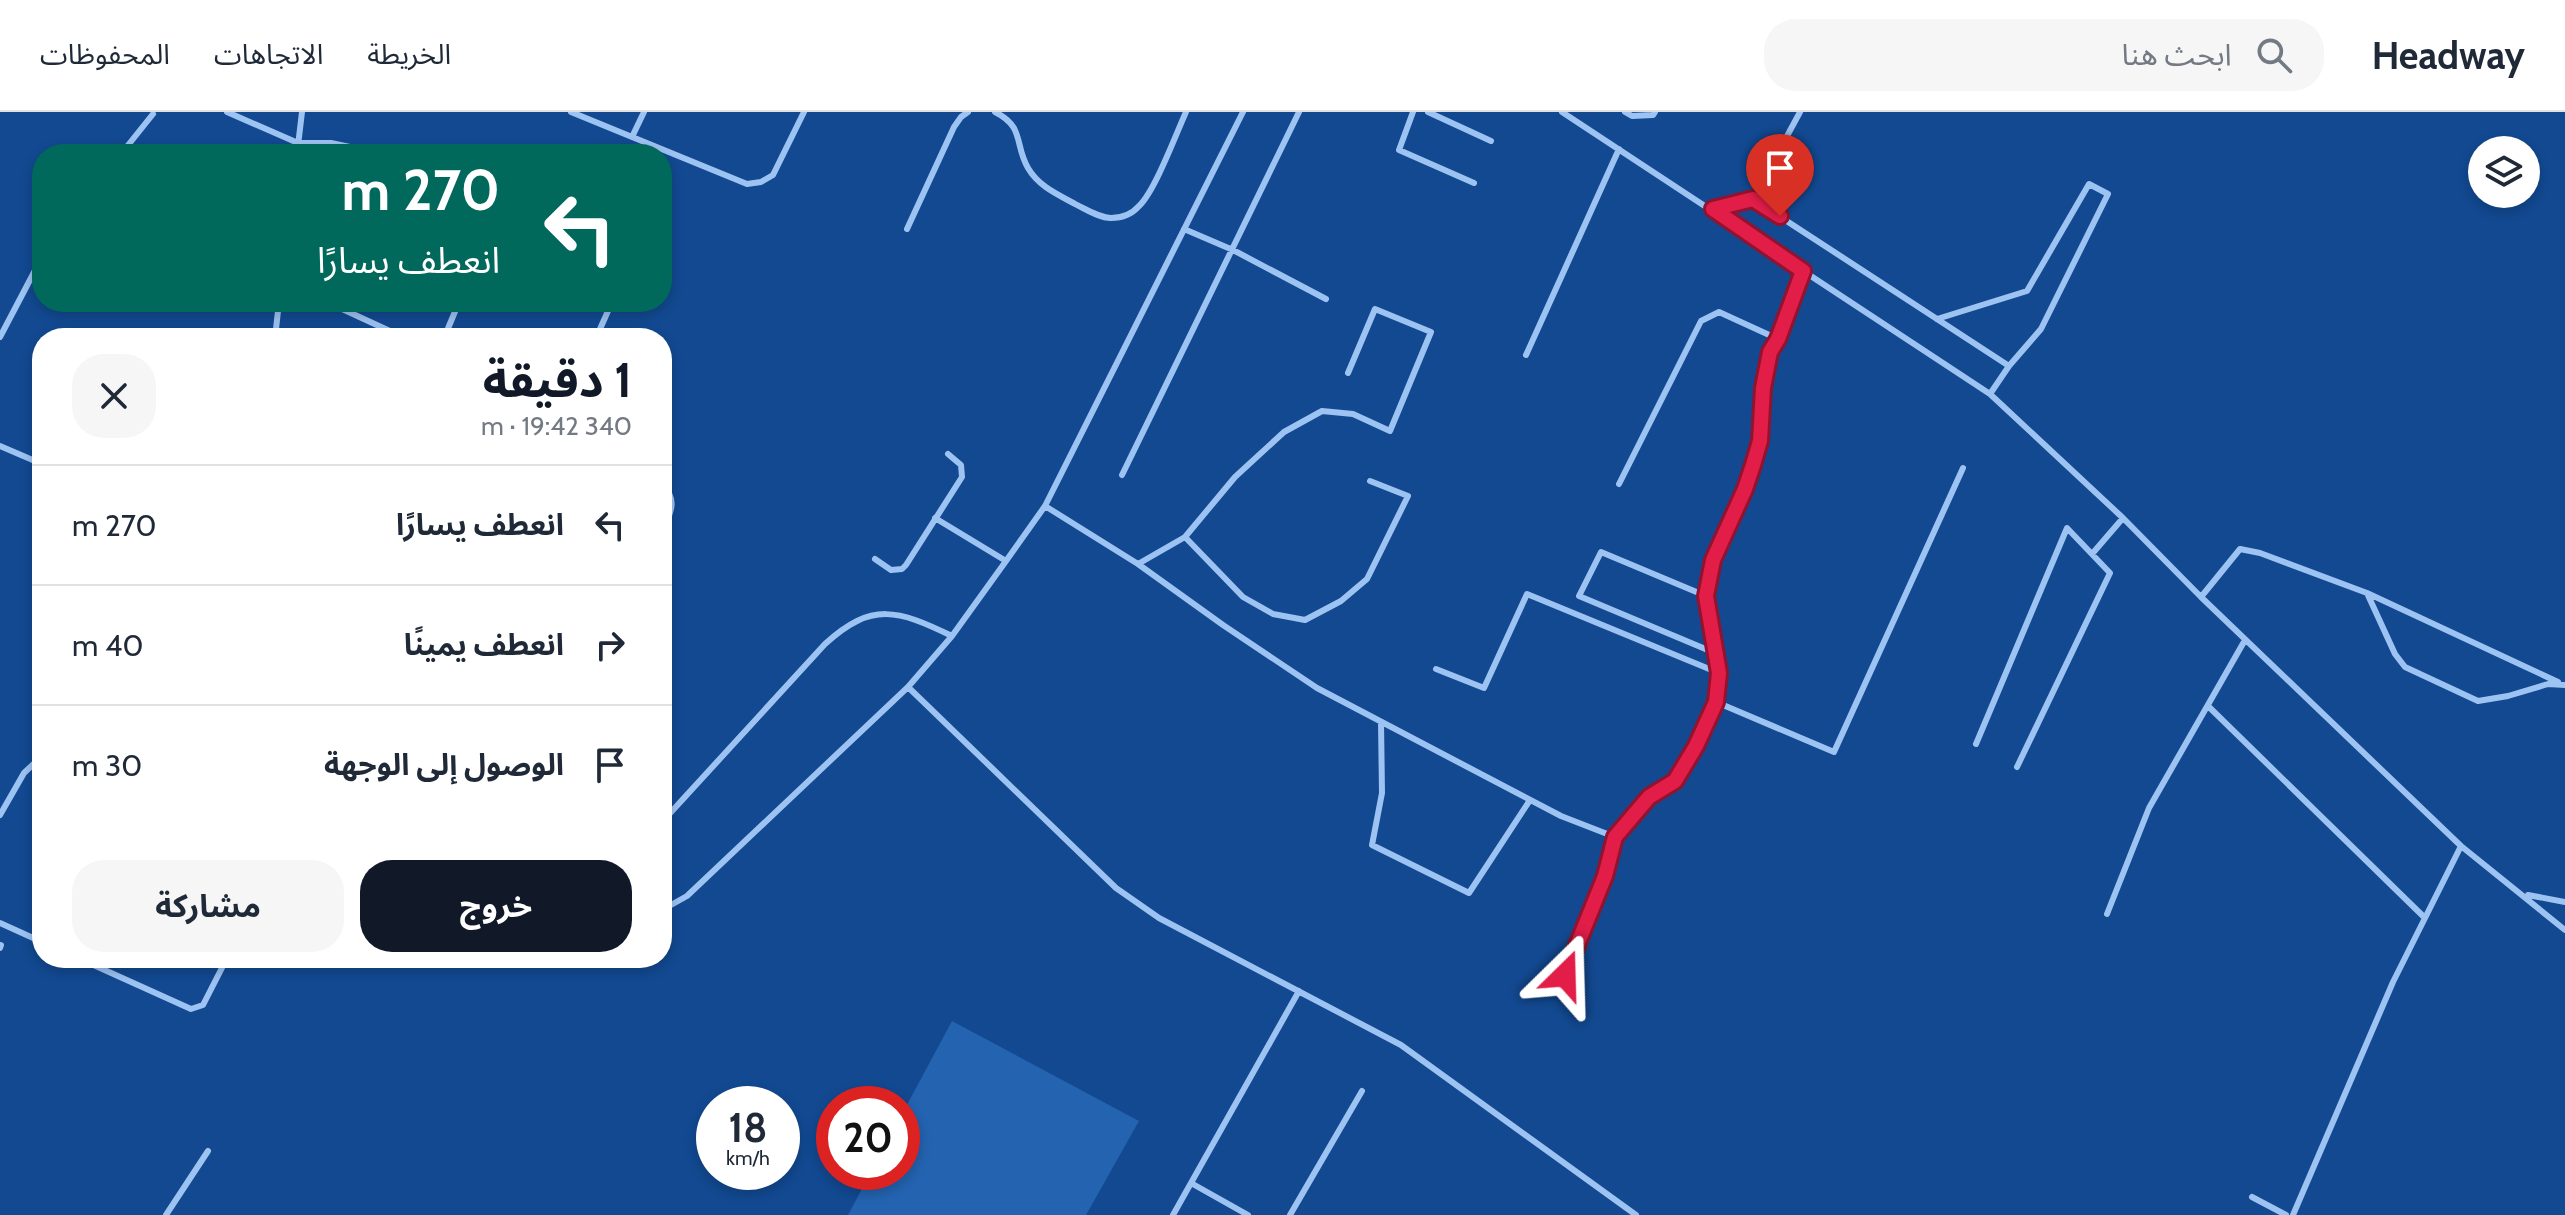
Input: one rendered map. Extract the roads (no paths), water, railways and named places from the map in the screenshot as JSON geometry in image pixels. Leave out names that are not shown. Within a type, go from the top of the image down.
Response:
[{"type":"lane","points":[[227,112],[298,143],[337,144]]},
{"type":"lane","points":[[298,143],[302,112]]},
{"type":"lane","points":[[571,112],[649,144]]},
{"type":"lane","points":[[632,137],[644,112]]},
{"type":"lane","points":[[672,153],[747,184],[761,182],[773,175],[804,112]]},
{"type":"lane","points":[[907,229],[954,127],[968,112]]},
{"type":"lane","points":[[995,112],[1009,119],[1016,128],[1022,155],[1038,181],[1051,191],[1108,219],[1126,216],[1140,206],[1186,112]]},
{"type":"lane","points":[[672,904],[687,896],[908,687],[952,636],[1045,506],[1243,112]]},
{"type":"lane","points":[[1122,475],[1299,112]]},
{"type":"lane","points":[[1413,112],[1399,150],[1474,183]]},
{"type":"lane","points":[[1428,112],[1491,141]]},
{"type":"lane","points":[[1562,112],[1990,394],[2123,518],[2245,640],[2461,846],[2565,930]]},
{"type":"lane","points":[[1625,112],[1632,116],[1653,115],[1655,112]]},
{"type":"lane","points":[[1753,199],[1800,112]]},
{"type":"lane","points":[[129,144],[153,114]]},
{"type":"lane","points":[[1526,355],[1619,149]]},
{"type":"lane","points":[[1937,319],[2027,291],[2089,184],[2108,194],[2041,329],[1990,394]]},
{"type":"lane","points":[[1713,209],[1753,199],[2009,366]]},
{"type":"lane","points":[[1184,229],[1233,250],[1326,299]]},
{"type":"lane","points":[[1565,975],[1605,876],[1615,837],[1649,797],[1675,781],[1696,746],[1716,702],[1719,673],[1706,596],[1713,560],[1745,489],[1760,441],[1763,388],[1770,352],[1778,339],[1803,271]]},
{"type":"lane","points":[[0,337],[32,276]]},
{"type":"lane","points":[[1138,564],[1185,537],[1235,477],[1284,432],[1322,411],[1353,414],[1390,431],[1431,332],[1375,309],[1348,373]]},
{"type":"lane","points":[[349,312],[383,328]]},
{"type":"lane","points":[[1619,484],[1701,321],[1719,312],[1778,339]]},
{"type":"lane","points":[[0,446],[32,460]]},
{"type":"lane","points":[[875,559],[891,570],[902,569],[962,477],[961,465],[948,454]]},
{"type":"lane","points":[[1716,702],[1834,752],[1963,468]]},
{"type":"lane","points":[[1185,537],[1243,597],[1273,614],[1305,620],[1341,601],[1367,579],[1408,496],[1370,481]]},
{"type":"lane","points":[[1045,506],[1138,564],[1317,688],[1561,816],[1615,837]]},
{"type":"lane","points":[[935,518],[1006,561]]},
{"type":"lane","points":[[2092,554],[2123,518]]},
{"type":"lane","points":[[1976,744],[2067,528],[2110,573],[2017,767]]},
{"type":"lane","points":[[2201,597],[2240,549],[2260,553],[2367,593],[2563,684]]},
{"type":"lane","points":[[1706,596],[1601,552],[1579,596],[1715,653]]},
{"type":"lane","points":[[2367,593],[2395,654],[2405,667],[2478,701],[2563,684]]},
{"type":"lane","points":[[1436,669],[1484,688],[1527,594],[1719,673]]},
{"type":"lane","points":[[672,811],[846,624],[872,614],[901,614],[952,636]]},
{"type":"lane","points":[[2107,914],[2149,808],[2245,640]]},
{"type":"lane","points":[[908,687],[1116,888],[1159,918],[1401,1045],[1636,1215]]},
{"type":"lane","points":[[2208,706],[2425,918]]},
{"type":"lane","points":[[1381,722],[1382,793],[1372,845],[1469,893],[1530,800]]},
{"type":"lane","points":[[0,815],[24,773],[32,765]]},
{"type":"lane","points":[[2293,1215],[2393,982],[2461,846]]},
{"type":"lane","points":[[2524,895],[2565,902]]},
{"type":"lane","points":[[0,923],[32,937]]},
{"type":"lane","points":[[100,968],[191,1009],[203,1005],[222,968]]},
{"type":"lane","points":[[1173,1215],[1299,991]]},
{"type":"lane","points":[[1290,1215],[1362,1091]]},
{"type":"lane","points":[[166,1215],[208,1151]]},
{"type":"lane","points":[[1191,1183],[1248,1215]]},
{"type":"lane","points":[[2252,1197],[2286,1215]]}]
